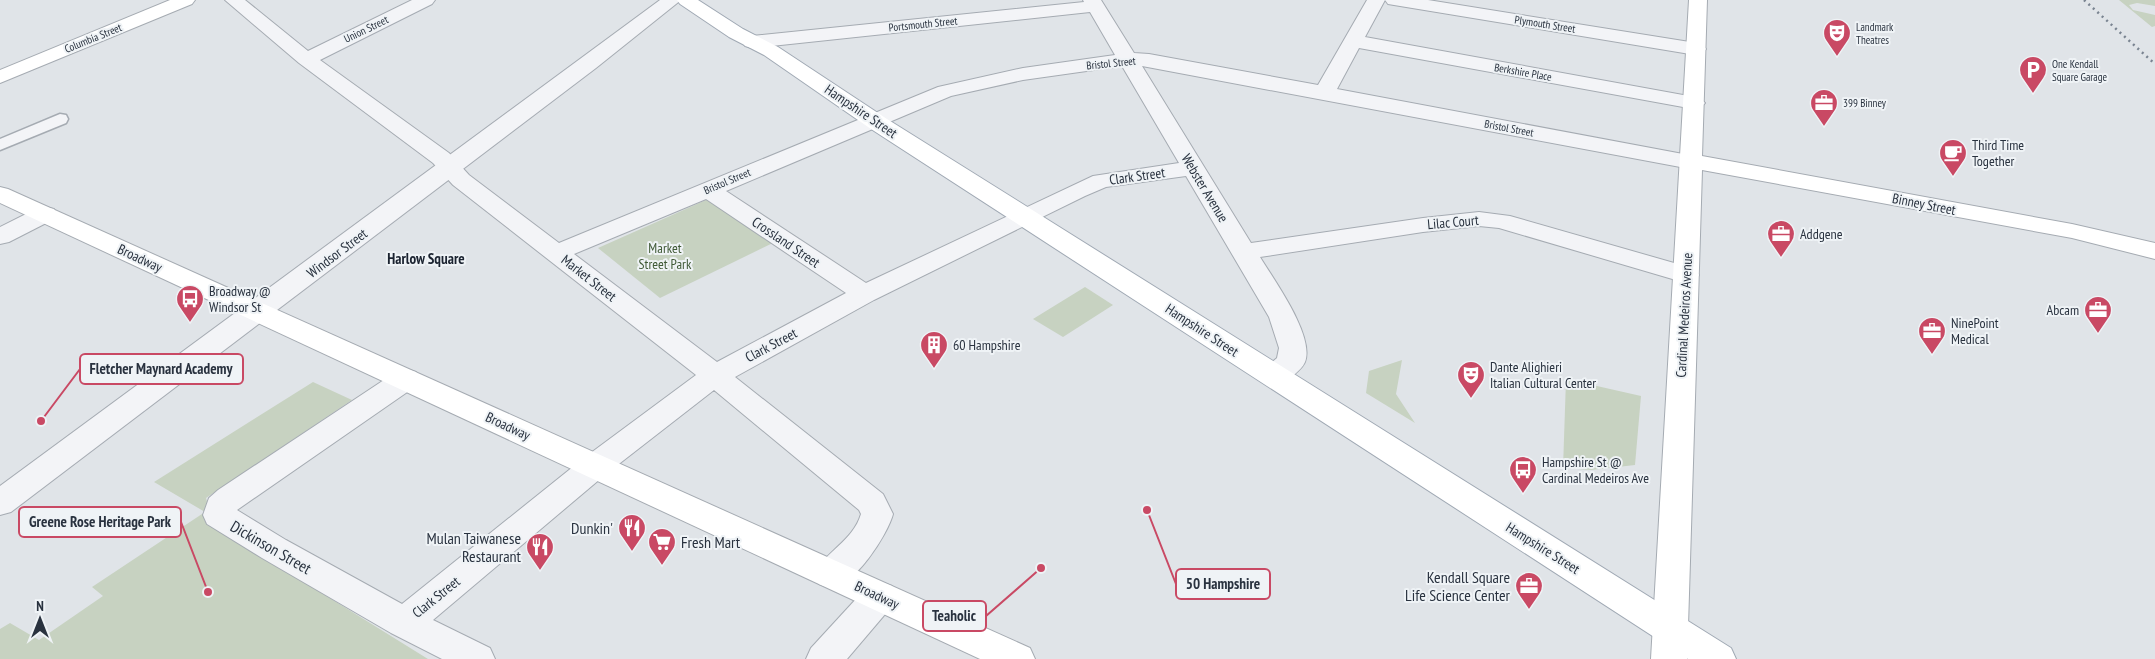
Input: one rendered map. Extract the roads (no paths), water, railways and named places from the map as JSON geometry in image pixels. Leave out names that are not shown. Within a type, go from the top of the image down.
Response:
[{"type":"main road","name":"Columbia Street","points":[[0,77],[186,0]]},
{"type":"main road","name":"Hampshire Street","points":[[686,0],[752,42],[771,51],[874,120],[1274,376],[1670,645],[1718,659]]},
{"type":"main road","name":"Cardinal Medeiros Avenue","points":[[1670,645],[1698,0]]},
{"type":"main road","name":"Binney Street","points":[[1691,161],[2072,231],[2155,251]]},
{"type":"main road","name":"Broadway","points":[[0,194],[1017,659]]},
{"type":"street","name":"Market Street","points":[[234,0],[306,59],[435,153],[461,180],[714,376],[875,506],[877,510],[876,520],[862,545],[831,574]]},
{"type":"street","name":"Union Street","points":[[306,59],[426,0]]},
{"type":"street","name":"Windsor Street","points":[[0,503],[672,0]]},
{"type":"street","points":[[1324,91],[1376,0]]},
{"type":"street","name":"Plymouth Street","points":[[1394,0],[1696,49]]},
{"type":"street","name":"Portsmouth Street","points":[[752,42],[1094,3]]},
{"type":"street","name":"Webster Avenue","points":[[1094,3],[1283,318],[1293,348],[1291,362],[1274,376]]},
{"type":"street","name":"Berkshire Place","points":[[1352,41],[1694,103]]},
{"type":"street","name":"Bristol Street","points":[[556,253],[944,91],[1023,74],[1127,59],[1149,60],[1324,91],[1544,135],[1691,161]]},
{"type":"street","points":[[0,144],[60,119]]},
{"type":"street","name":"Clark Street","points":[[404,623],[595,466],[714,376],[865,294],[1024,216],[1101,181],[1192,168]]},
{"type":"street","name":"Crossland Street","points":[[707,189],[865,294]]},
{"type":"street","points":[[0,237],[45,214]]},
{"type":"street","name":"Lilac Court","points":[[1243,252],[1422,224],[1479,219],[1501,221],[1686,275]]},
{"type":"street","name":"Dickinson Street","points":[[406,379],[229,498],[222,505],[219,512],[220,517],[404,623],[477,659]]},
{"type":"street","points":[[824,659],[880,596]]},
{"type":"railway","points":[[2084,0],[2155,64]]},
{"type":"place","name":"Landmark Theatres","points":[[1837,57]]},
{"type":"place","name":"One Kendall Square Garage","points":[[2033,94]]},
{"type":"place","name":"399 Binney","points":[[1824,127]]},
{"type":"place","name":"Third Time Together","points":[[1953,177]]},
{"type":"place","name":"Addgene","points":[[1781,258]]},
{"type":"place","name":"Broadway @ Windsor St","points":[[190,323]]},
{"type":"place","name":"Abcam","points":[[2098,334]]},
{"type":"place","name":"NinePoint Medical","points":[[1932,355]]},
{"type":"place","name":"60 Hampshire","points":[[934,369]]},
{"type":"place","name":"Dante Alighieri Italian Cultural Center","points":[[1471,399]]},
{"type":"place","name":"Fletcher Maynard Academy","points":[[41,421]]},
{"type":"place","name":"Hampshire St @ Cardinal Medeiros Ave","points":[[1523,494]]},
{"type":"place","name":"50 Hampshire","points":[[1147,510]]},
{"type":"place","name":"Dunkin'","points":[[632,552]]},
{"type":"place","name":"Fresh Mart","points":[[662,566]]},
{"type":"place","name":"Teaholic","points":[[1041,568]]},
{"type":"place","name":"Mulan Taiwanese Restaurant","points":[[540,571]]},
{"type":"place","name":"Greene Rose Heritage Park","points":[[208,592]]},
{"type":"place","name":"Kendall Square Life Science Center","points":[[1529,610]]},
{"type":"district","name":"Harlow Square","points":[[426,258]]},
{"type":"park label","name":"Market Street Park","points":[[665,256]]}]
